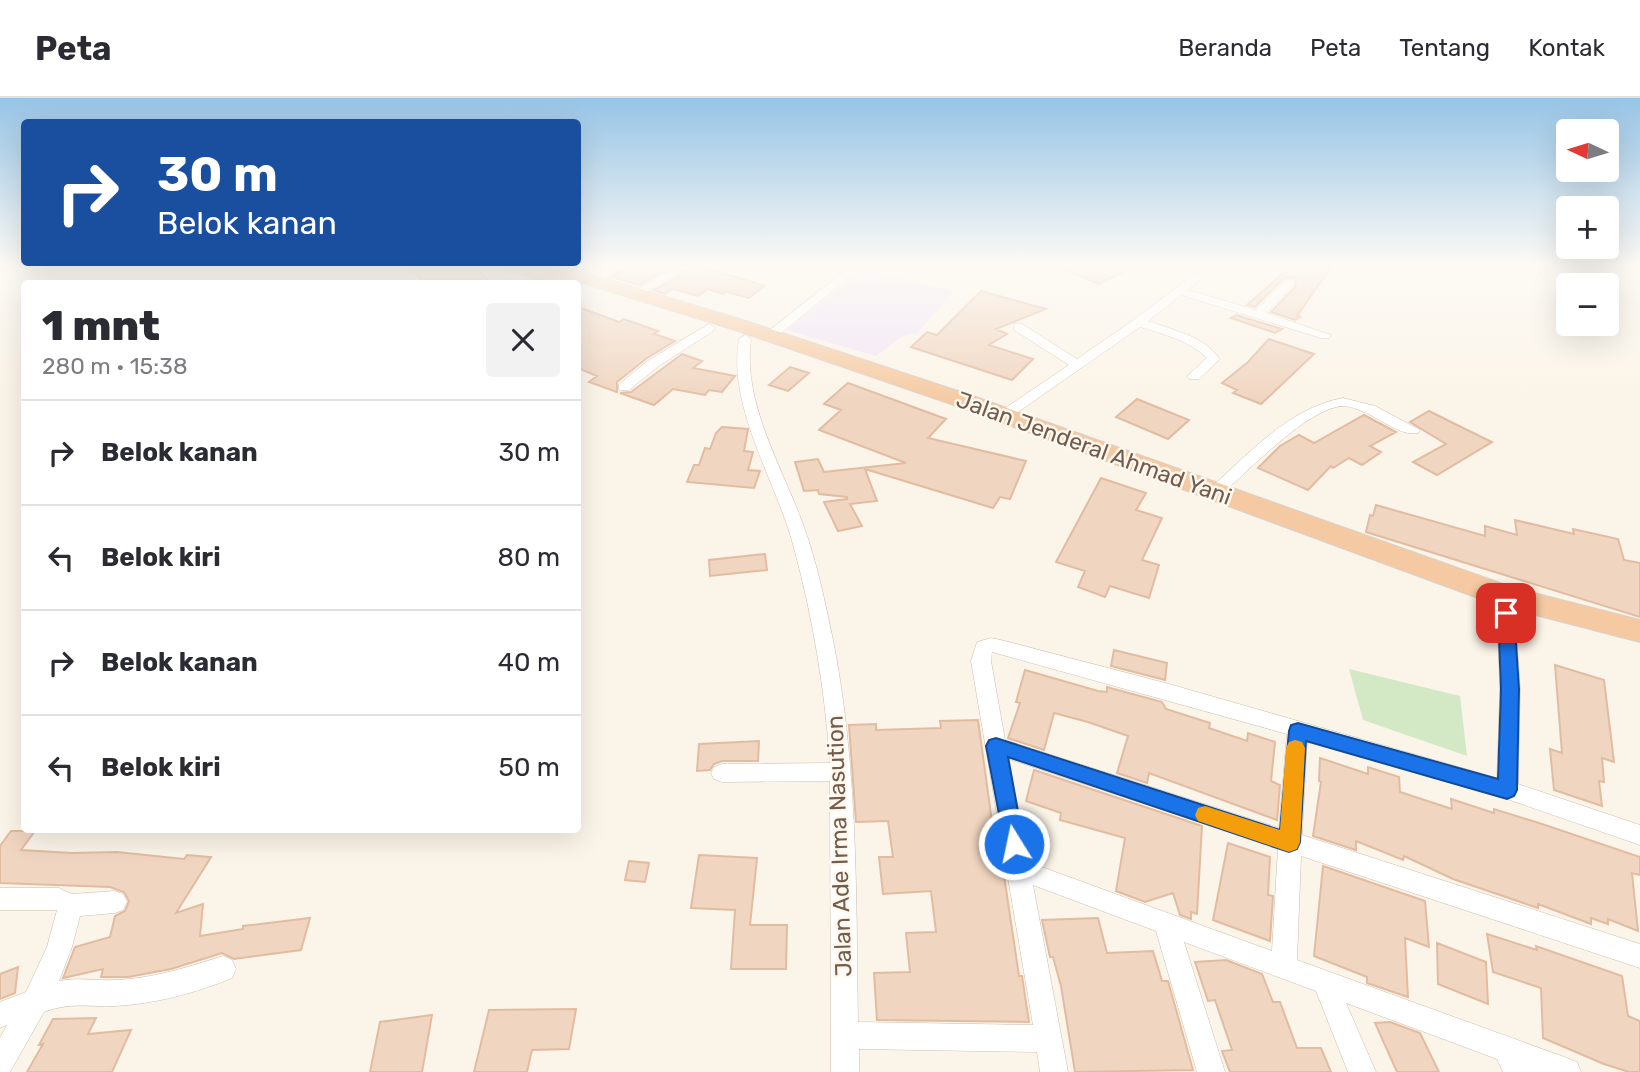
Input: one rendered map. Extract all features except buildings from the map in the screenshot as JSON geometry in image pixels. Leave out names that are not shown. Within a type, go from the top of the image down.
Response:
[{"type":"highway","name":"Jalan Jenderal Ahmad Yani","points":[[662,311],[1153,475]]},
{"type":"highway","name":"Jalan Jenderal Ahmad Yani","points":[[692,311],[1003,416],[1506,613],[1640,651]]},
{"type":"highway","name":"Jalan Jenderal Ahmad Yani","points":[[1309,534],[1508,597],[1640,631]]},
{"type":"street","points":[[770,336],[800,311]]},
{"type":"street","points":[[1003,416],[1152,311]]},
{"type":"street","points":[[1247,311],[1325,335]]},
{"type":"street","points":[[1258,315],[1261,311]]},
{"type":"street","points":[[1139,322],[1194,343],[1212,354],[1214,359],[1194,376]]},
{"type":"street","points":[[1017,327],[1077,364]]},
{"type":"street","points":[[624,387],[662,358],[709,328]]},
{"type":"street","name":"Jalan Ade Irma Nasution","points":[[745,340],[741,349],[744,382],[755,420],[797,528],[811,581],[831,687],[841,772],[845,1072]]},
{"type":"street","points":[[1211,496],[1274,440],[1331,403],[1351,403],[1413,430]]},
{"type":"street","points":[[1506,613],[1510,689],[1507,790]]},
{"type":"street","points":[[1054,1072],[981,661],[984,647],[991,645],[1145,685],[1507,790],[1640,835]]},
{"type":"street","points":[[1284,968],[1289,842],[1298,731]]},
{"type":"street","points":[[996,746],[1640,956]]},
{"type":"street","points":[[722,774],[841,772]]},
{"type":"street","points":[[1018,869],[1325,983],[1512,1061],[1567,1072]]},
{"type":"street","points":[[0,899],[59,899],[70,905],[115,902]]},
{"type":"street","points":[[0,1063],[36,1001],[63,937],[70,905]]},
{"type":"street","points":[[1166,924],[1211,1072]]},
{"type":"street","points":[[0,1016],[36,1001],[71,991],[115,993],[166,986],[223,969]]},
{"type":"street","points":[[1325,983],[1362,1072]]},
{"type":"street","points":[[845,1035],[1048,1039]]},
{"type":"shaded area","points":[[810,311],[936,311],[917,333],[903,336],[876,356],[787,330]]},
{"type":"green space","points":[[1349,669],[1460,696],[1467,756],[1363,720]]},
{"type":"slow traffic","points":[[1205,815],[1289,842],[1295,748]]},
{"type":"route","points":[[1014,844],[996,746],[1289,842],[1298,731],[1507,790],[1510,689],[1506,613]]}]
